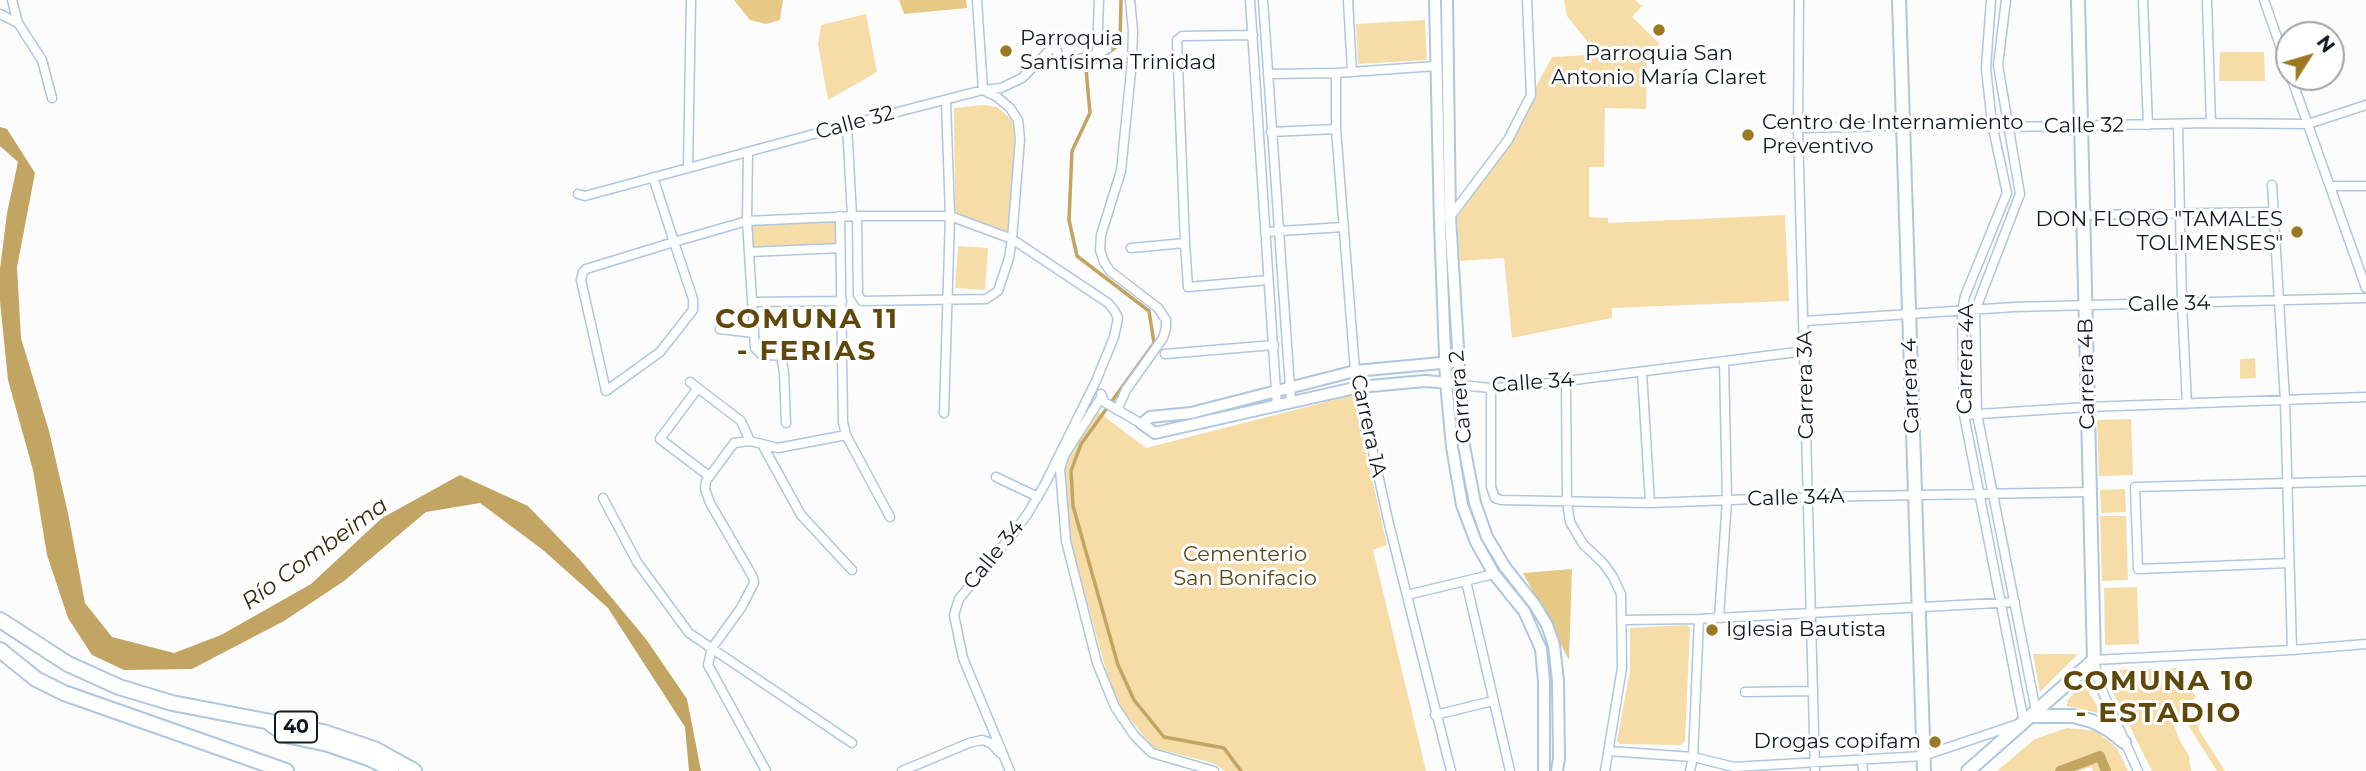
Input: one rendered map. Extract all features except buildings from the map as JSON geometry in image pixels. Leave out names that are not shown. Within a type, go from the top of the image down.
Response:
[{"type":"highway","name":"40","points":[[0,621],[68,664],[119,687],[172,703],[323,732],[373,749],[414,771]]},
{"type":"highway","name":"40","points":[[0,650],[29,674],[64,693],[286,771]]},
{"type":"highway","points":[[269,722],[285,735],[328,744],[371,759],[395,771]]},
{"type":"main road","name":"Carrera 4","points":[[1899,0],[1924,771]]},
{"type":"main road","name":"Carrera 4B","points":[[2078,0],[2094,660]]},
{"type":"main road","points":[[1968,771],[2094,660]]},
{"type":"main road","points":[[2030,716],[2073,716],[2092,721],[2124,742]]},
{"type":"street","points":[[12,0],[18,23],[43,60],[52,98]]},
{"type":"street","points":[[688,168],[691,0]]},
{"type":"street","points":[[847,125],[858,295],[862,301],[986,299],[998,291],[1012,239],[1020,139],[1018,123],[1010,108],[983,90],[977,0]]},
{"type":"street","points":[[1097,54],[1099,0]]},
{"type":"street","points":[[1115,409],[1163,338],[1166,328],[1166,320],[1158,308],[1110,271],[1100,250],[1101,234],[1121,171],[1132,61],[1130,0]]},
{"type":"street","points":[[1250,0],[1277,405]]},
{"type":"street","points":[[1263,0],[1291,402]]},
{"type":"street","points":[[1348,0],[1352,72]]},
{"type":"street","name":"Carrera 2","points":[[1435,0],[1445,362],[1452,447],[1462,505],[1476,542],[1494,574],[1524,611],[1541,649],[1544,681],[1544,771]]},
{"type":"street","name":"Carrera 2","points":[[1447,0],[1450,218],[1464,446],[1475,503],[1483,526],[1505,567],[1535,605],[1554,645],[1558,681],[1557,771]]},
{"type":"street","points":[[1450,218],[1508,140],[1531,95],[1527,0]]},
{"type":"street","name":"Carrera 3A","points":[[1799,0],[1798,128],[1805,321],[1814,767]]},
{"type":"street","name":"Carrera 4A","points":[[1991,0],[1986,68],[1992,124],[2007,193],[1965,296],[1962,312],[1964,415],[2001,603],[2030,716]]},
{"type":"street","name":"Carrera 4A","points":[[2006,0],[1998,65],[2020,194],[1975,310],[1977,414],[2015,602],[2030,716]]},
{"type":"street","points":[[2143,0],[2148,125]]},
{"type":"street","points":[[2207,0],[2211,123]]},
{"type":"street","points":[[2264,0],[2275,31]]},
{"type":"street","points":[[0,14],[18,23]]},
{"type":"street","points":[[1253,34],[1182,36],[1177,40],[1185,243],[1188,287],[1268,280]]},
{"type":"street","name":"Calle 32","points":[[578,194],[586,196],[847,125],[983,90],[1001,88],[1022,78],[1054,46],[1059,60],[1065,63],[1107,49]]},
{"type":"street","points":[[1269,74],[1336,73],[1436,66]]},
{"type":"street","name":"Carrera 1A","points":[[1336,73],[1336,129],[1355,371],[1389,524],[1451,771]]},
{"type":"street","points":[[2296,91],[2366,288]]},
{"type":"street","points":[[944,413],[950,216],[946,101]]},
{"type":"street","name":"Calle 32","points":[[1798,128],[1992,124],[2009,127],[2308,124],[2366,105]]},
{"type":"street","points":[[2178,125],[2187,404]]},
{"type":"street","points":[[1272,132],[1336,129]]},
{"type":"street","points":[[748,153],[748,252],[756,351],[762,355],[794,356]]},
{"type":"street","points":[[653,177],[674,242],[693,299],[693,310],[660,352],[606,391],[581,276],[586,269],[674,242],[747,221],[840,216],[950,216],[1012,239]]},
{"type":"street","points":[[2272,185],[2285,400],[2292,650]]},
{"type":"street","points":[[2330,186],[2366,186]]},
{"type":"street","points":[[2083,215],[2274,212]]},
{"type":"street","points":[[840,216],[846,435],[890,517]]},
{"type":"street","points":[[1265,232],[1343,227]]},
{"type":"street","name":"Calle 34","points":[[1003,756],[962,658],[954,615],[959,599],[1011,536],[1038,497],[1096,381],[1114,337],[1118,318],[1108,303],[1012,239]]},
{"type":"street","points":[[1131,248],[1185,243]]},
{"type":"street","points":[[748,252],[841,248]]},
{"type":"street","name":"Calle 34","points":[[1805,321],[2085,305],[2366,298]]},
{"type":"street","points":[[753,302],[842,302]]},
{"type":"street","points":[[720,329],[754,333]]},
{"type":"street","points":[[1165,354],[1274,345]]},
{"type":"street","name":"Calle 34","points":[[1103,399],[1155,433],[1359,387],[1425,381],[1492,388],[1566,382],[1805,351]]},
{"type":"street","points":[[781,355],[786,423]]},
{"type":"street","points":[[1142,425],[1150,417],[1191,413],[1355,371],[1458,362]]},
{"type":"street","points":[[1719,617],[1727,500],[1724,362]]},
{"type":"street","points":[[1642,372],[1650,503]]},
{"type":"street","points":[[1096,381],[1103,399],[1065,454],[1060,469],[1066,541],[1097,663],[1115,707],[1134,735],[1152,753],[1214,771]]},
{"type":"street","points":[[1566,382],[1566,502],[1570,522],[1583,544],[1613,577],[1621,594],[1622,668],[1605,771]]},
{"type":"street","points":[[708,479],[660,439],[694,385],[741,421],[750,441]]},
{"type":"street","name":"Carrera 2","points":[[1492,388],[1491,487],[1495,498],[1501,500]]},
{"type":"street","points":[[1964,415],[2088,407],[2366,397]]},
{"type":"street","points":[[765,771],[708,665],[712,649],[752,590],[753,577],[705,489],[708,479],[730,447],[740,441],[778,448],[846,435]]},
{"type":"street","points":[[763,446],[801,515],[852,570]]},
{"type":"street","points":[[996,477],[1038,497]]},
{"type":"street","points":[[2289,562],[2138,569],[2135,487],[2366,483]]},
{"type":"street","name":"Calle 34A","points":[[1501,500],[1650,503],[2090,492]]},
{"type":"street","points":[[603,498],[637,562],[689,633],[852,743]]},
{"type":"street","points":[[1407,596],[1494,574]]},
{"type":"street","points":[[1466,581],[1509,769],[1499,771]]},
{"type":"street","points":[[1622,620],[1699,619],[2015,602]]},
{"type":"street","points":[[1690,771],[1693,757],[1699,619]]},
{"type":"street","points":[[2094,660],[2366,644]]},
{"type":"street","name":"Carrera 4B","points":[[2094,660],[2100,686],[2138,771]]},
{"type":"street","points":[[1745,692],[1813,691]]},
{"type":"street","points":[[1435,715],[1493,701]]},
{"type":"street","points":[[1609,751],[1693,757],[1734,767],[1814,767],[1862,760],[1923,756],[2030,716]]},
{"type":"street","points":[[902,771],[982,740],[990,743],[1003,756],[1010,771]]},
{"type":"street","points":[[1862,760],[1863,771]]},
{"type":"green space","points":[[1564,0],[1635,0],[1642,6],[1632,17],[1660,44],[1647,58],[1646,109],[1605,108],[1604,167],[1589,167],[1589,217],[1608,218],[1608,223],[1785,215],[1789,301],[1612,308],[1612,318],[1512,338],[1504,258],[1460,261],[1457,217],[1523,124],[1528,101],[1552,57],[1589,55],[1587,41],[1567,16]]},
{"type":"green space","points":[[866,14],[877,72],[828,100],[818,44],[821,25]]},
{"type":"green space","points":[[1425,20],[1427,60],[1358,64],[1356,24]]},
{"type":"green space","points":[[2220,52],[2264,52],[2265,81],[2219,81]]},
{"type":"green space","points":[[983,105],[997,107],[1011,119],[1015,130],[1009,234],[955,214],[954,108]]},
{"type":"green space","points":[[840,216],[841,248],[749,252],[747,221]]},
{"type":"green space","points":[[958,246],[988,248],[985,290],[955,288]]},
{"type":"green space","points":[[2255,358],[2256,378],[2240,379],[2240,359]]},
{"type":"green space","name":"Cementerio San Bonifacio","points":[[1353,395],[1387,545],[1373,550],[1426,771],[1225,771],[1213,763],[1154,748],[1119,706],[1107,674],[1070,540],[1063,470],[1069,457],[1097,411],[1146,448]]},
{"type":"green space","points":[[2131,419],[2133,475],[2099,476],[2097,420]]},
{"type":"green space","points":[[2125,489],[2126,512],[2101,513],[2100,490]]},
{"type":"green space","points":[[2100,516],[2126,516],[2128,580],[2102,581]]},
{"type":"green space","points":[[2137,587],[2139,644],[2105,645],[2104,588]]},
{"type":"green space","points":[[1687,625],[1690,628],[1685,741],[1681,745],[1620,744],[1617,741],[1630,670],[1630,628]]},
{"type":"green space","points":[[2033,654],[2078,654],[2040,692]]},
{"type":"green space","points":[[2177,668],[2196,697],[2180,712],[2174,725],[2189,756],[2191,771],[2152,771],[2106,679],[2111,670]]},
{"type":"green space","points":[[2083,683],[2099,709],[2098,713],[2067,706],[2067,701]]},
{"type":"green space","points":[[2197,718],[2199,730],[2225,771],[2217,771],[2188,725]]},
{"type":"green space","points":[[2067,728],[2096,731],[2117,748],[2128,771],[2093,771],[2091,767],[2079,771],[1997,771],[2035,739]]},
{"type":"shaded area","points":[[734,0],[783,0],[780,20],[766,24],[750,20]]},
{"type":"shaded area","points":[[899,0],[966,0],[967,8],[904,14]]},
{"type":"shaded area","points":[[0,127],[7,129],[35,173],[17,267],[21,338],[49,431],[85,603],[112,637],[174,653],[221,635],[311,584],[382,518],[460,475],[528,506],[581,561],[646,639],[687,699],[701,771],[689,771],[685,727],[608,608],[543,550],[480,503],[426,512],[344,581],[284,621],[192,669],[124,670],[92,655],[68,618],[47,555],[33,470],[8,380],[0,301],[0,269],[7,213],[18,162],[0,146]]},
{"type":"shaded area","points":[[1572,569],[1569,660],[1523,573]]},
{"type":"waterway","points":[[1121,0],[1120,44],[1086,69],[1090,113],[1072,151],[1069,220],[1077,256],[1149,311],[1154,343],[1081,444],[1071,471],[1073,506],[1118,665],[1134,700],[1164,737],[1224,748],[1241,771]]},
{"type":"waterway","points":[[2060,771],[2100,756],[2106,771]]},
{"type":"place","name":"Parroquia San Antonio María Claret","points":[[1659,30]]},
{"type":"place","name":"Parroquia Santísima Trinidad","points":[[1006,51]]},
{"type":"place","name":"Centro de Internamiento Preventivo","points":[[1748,135]]},
{"type":"place","name":"DON FLORO \"TAMALES TOLIMENSES\"","points":[[2297,232]]},
{"type":"place","name":"Iglesia Bautista","points":[[1712,630]]},
{"type":"place","name":"Drogas copifam","points":[[1935,742]]},
{"type":"district","name":"COMUNA 11 - FERIAS","points":[[807,336]]},
{"type":"district","name":"COMUNA 10 - ESTADIO","points":[[2159,698]]},
{"type":"water label","name":"Río Combeima","points":[[315,554]]}]
